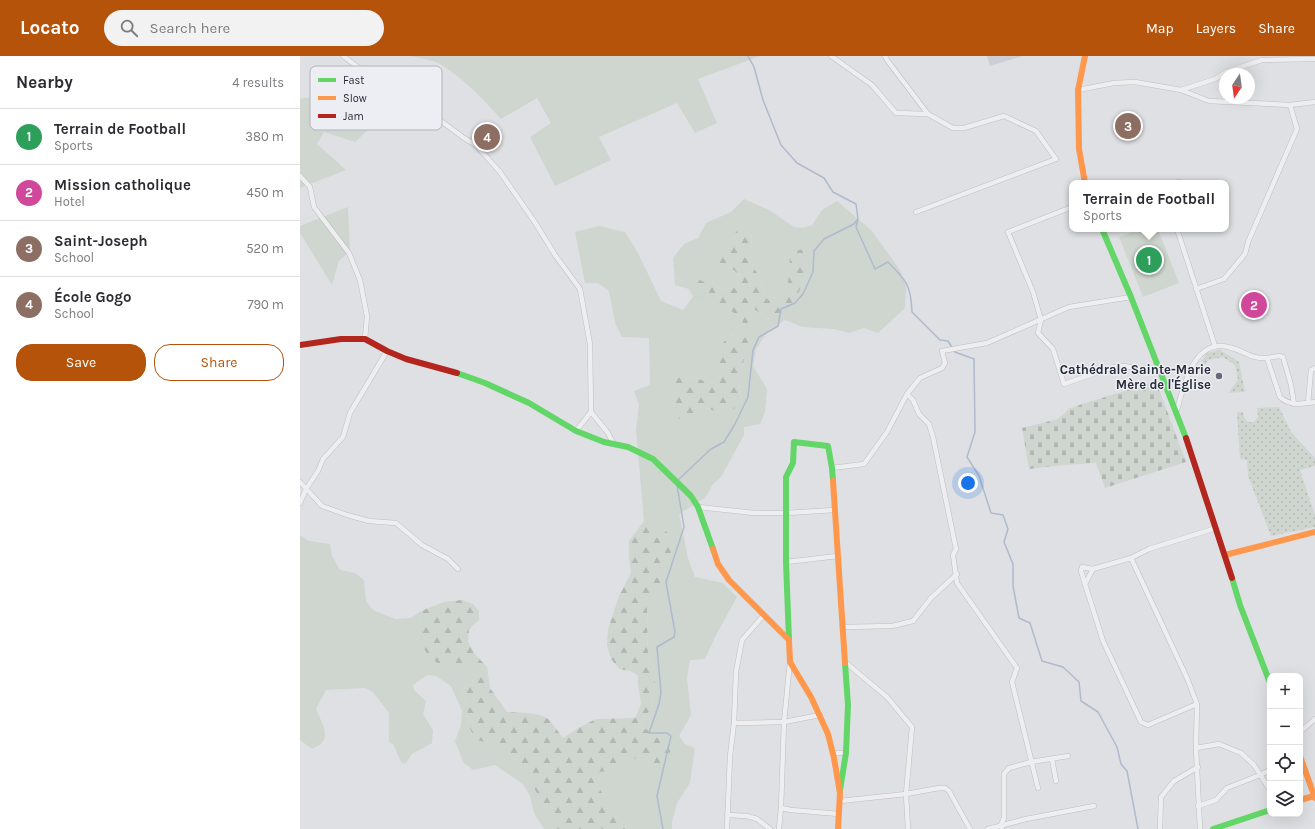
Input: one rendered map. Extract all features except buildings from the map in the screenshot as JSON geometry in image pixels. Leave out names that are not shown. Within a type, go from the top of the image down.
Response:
[{"type":"street","points":[[343,56],[356,66]]},
{"type":"street","points":[[831,56],[872,85],[896,113],[928,114]]},
{"type":"street","points":[[885,56],[928,114],[953,128],[964,128],[1004,116],[1036,131],[1056,160],[916,212]]},
{"type":"street","points":[[1084,180],[1079,149],[1078,90],[1085,56]]},
{"type":"street","points":[[1181,90],[1215,79],[1226,72],[1262,60],[1315,60]]},
{"type":"street","points":[[1078,90],[1114,83],[1135,82],[1181,90],[1209,101],[1290,105],[1315,102]]},
{"type":"street","points":[[1196,289],[1224,279],[1245,254],[1248,242],[1297,128],[1290,105]]},
{"type":"street","points":[[442,122],[476,145],[500,172],[536,224],[555,255],[580,289],[590,344],[591,412],[576,432]]},
{"type":"street","points":[[300,176],[310,186],[314,207],[349,254],[360,280],[367,316],[365,339]]},
{"type":"street","points":[[1069,208],[1008,232],[1033,292],[1041,320],[1038,332],[1053,349],[1064,384],[1113,367],[1124,366],[1140,369],[1158,367]]},
{"type":"street","points":[[1103,232],[1131,297],[1187,441],[1249,631],[1267,676]]},
{"type":"street","points":[[1178,232],[1215,346]]},
{"type":"street","points":[[832,468],[864,464],[886,432],[907,394],[920,378],[942,368],[945,363],[942,351],[987,343],[1069,307],[1131,297]]},
{"type":"street","points":[[300,345],[341,339],[365,339],[406,359],[450,370],[485,383],[528,403],[576,432],[642,453],[653,459],[691,496],[698,507],[718,564],[729,580],[789,640]]},
{"type":"street","points":[[1176,415],[1187,377],[1195,360],[1203,351],[1215,346],[1232,347],[1256,359],[1279,356],[1283,357],[1291,385],[1294,404]]},
{"type":"street","points":[[300,503],[323,459],[343,437],[350,413],[387,351]]},
{"type":"street","points":[[1267,358],[1280,397],[1284,401],[1294,404],[1315,402]]},
{"type":"street","points":[[1308,403],[1311,370],[1315,368]]},
{"type":"street","points":[[907,394],[913,400],[919,414],[929,424],[933,437],[956,549],[953,555],[957,574],[957,583],[1017,668],[1012,682],[1038,788]]},
{"type":"street","points":[[591,412],[608,433],[613,444]]},
{"type":"street","points":[[779,829],[784,722],[790,662],[786,562],[786,477],[793,463],[794,442],[828,446],[832,468],[848,705],[846,753],[840,793]]},
{"type":"street","points":[[300,482],[322,506],[369,521],[396,523],[422,545],[448,558],[458,569]]},
{"type":"street","points":[[698,507],[754,513],[787,513],[834,510]]},
{"type":"street","points":[[1197,704],[1148,725],[1141,722],[1103,641],[1085,584],[1082,567],[1093,569],[1131,558],[1149,549],[1216,528]]},
{"type":"street","points":[[1225,555],[1315,532]]},
{"type":"street","points":[[786,562],[838,556]]},
{"type":"street","points":[[1131,558],[1187,678],[1197,704],[1196,748],[1200,829]]},
{"type":"street","points":[[1085,584],[1093,569]]},
{"type":"street","points":[[843,627],[892,626],[913,621],[931,598],[957,574]]},
{"type":"street","points":[[726,829],[730,756],[734,723],[736,672],[742,640],[764,615]]},
{"type":"street","points":[[790,662],[820,715],[828,734],[840,793],[838,829]]},
{"type":"street","points":[[845,662],[887,697],[912,727],[906,794],[908,829]]},
{"type":"street","points":[[734,723],[784,722],[820,715]]},
{"type":"street","points":[[1303,729],[1315,719]]},
{"type":"street","points":[[1196,748],[1219,744],[1241,753],[1254,765],[1267,786]]},
{"type":"street","points":[[833,753],[846,753]]},
{"type":"street","points":[[1002,827],[1004,818],[1004,774],[1009,768],[1031,762],[1068,756]]},
{"type":"street","points":[[1052,759],[1056,781]]},
{"type":"street","points":[[1303,765],[1314,797],[1303,799]]},
{"type":"street","points":[[1160,829],[1161,797],[1174,781],[1198,767]]},
{"type":"street","points":[[1198,806],[1216,800],[1227,788],[1267,772]]},
{"type":"street","points":[[840,801],[945,788],[949,791],[970,829]]},
{"type":"street","points":[[988,829],[1094,806]]},
{"type":"street","points":[[781,808],[839,814]]},
{"type":"street","points":[[1213,829],[1267,811]]},
{"type":"street","points":[[727,815],[747,816],[757,819],[770,829]]},
{"type":"shaded area","points":[[987,56],[1023,56],[990,66]]},
{"type":"green space","points":[[410,56],[760,56],[698,79],[717,123],[695,133],[677,103],[599,137],[611,160],[555,186],[530,137],[551,123],[537,98],[501,119],[472,89],[440,64]]},
{"type":"green space","points":[[310,97],[310,130],[368,130],[355,142],[324,132],[317,144],[346,170],[300,188],[300,99]]},
{"type":"green space","points":[[744,199],[769,210],[794,227],[803,228],[812,225],[822,210],[837,201],[872,231],[900,270],[906,286],[905,308],[878,333],[864,328],[849,333],[834,329],[802,327],[785,320],[769,330],[756,349],[753,366],[767,389],[765,412],[760,424],[744,427],[744,435],[721,477],[713,484],[705,498],[679,514],[688,558],[695,577],[723,583],[737,597],[716,635],[705,659],[690,660],[687,678],[691,715],[679,736],[685,744],[695,748],[690,783],[677,803],[672,822],[672,829],[627,829],[594,781],[595,772],[617,754],[626,753],[641,762],[672,736],[645,729],[639,723],[651,709],[656,673],[648,656],[647,610],[660,586],[663,526],[644,521],[636,430],[639,405],[634,391],[650,385],[649,338],[622,337],[615,323],[609,291],[598,283],[585,283],[575,232],[599,226],[625,232],[637,251],[661,301],[683,310],[693,297],[689,289],[675,285],[673,258],[684,244],[698,238],[706,223],[731,212]],"holes":[[[738,227],[746,229],[752,236],[750,263],[761,278],[764,297],[773,302],[781,298],[788,282],[790,256],[809,258],[806,276],[791,309],[768,319],[757,310],[748,309],[748,346],[738,380],[742,398],[723,414],[706,408],[683,374],[711,383],[718,377],[718,360],[731,335],[740,332],[745,325],[733,312],[701,298],[695,279],[721,289],[730,290],[738,285],[740,277],[734,270],[718,262],[731,243]]]},
{"type":"green space","points":[[348,207],[350,251],[339,261],[332,285],[300,233],[300,226]]},
{"type":"green space","points":[[738,227],[746,229],[752,236],[750,263],[761,278],[764,297],[773,302],[781,298],[788,282],[790,256],[797,250],[807,249],[809,258],[806,276],[791,309],[777,320],[768,318],[753,309],[748,309],[748,346],[738,380],[742,398],[739,406],[723,414],[706,408],[681,420],[674,414],[675,379],[683,374],[711,383],[718,377],[719,355],[723,343],[732,335],[740,332],[745,325],[733,312],[701,298],[687,283],[695,278],[721,289],[730,290],[738,285],[740,276],[734,270],[718,262],[716,253],[731,243]]},
{"type":"green space","points":[[1132,232],[1159,232],[1179,283],[1143,297],[1119,237]]},
{"type":"green space","points":[[1220,350],[1239,362],[1245,392],[1226,393],[1229,392],[1238,380],[1235,365],[1223,357],[1208,360],[1200,372],[1196,371],[1207,353]]},
{"type":"green space","points":[[1156,381],[1186,462],[1105,488],[1096,463],[1029,469],[1022,428],[1058,419],[1070,408]]},
{"type":"green space","points":[[1279,407],[1291,432],[1315,458],[1315,466],[1300,470],[1315,515],[1315,527],[1271,536],[1248,476],[1247,460],[1240,459],[1237,412],[1243,412],[1244,418],[1248,422],[1254,422],[1258,417],[1257,408]]},
{"type":"green space","points":[[644,521],[663,526],[668,534],[671,552],[660,586],[647,610],[648,656],[656,673],[651,709],[639,723],[645,729],[673,736],[674,745],[661,768],[654,774],[646,766],[628,755],[617,755],[619,763],[613,771],[595,772],[594,781],[627,829],[555,829],[531,782],[515,759],[493,744],[476,740],[468,725],[467,706],[461,689],[473,682],[476,669],[469,664],[442,667],[429,656],[419,642],[421,611],[444,602],[462,600],[473,604],[479,611],[479,620],[469,629],[468,642],[475,654],[487,667],[490,688],[507,712],[529,713],[545,717],[551,722],[563,738],[596,719],[635,718],[641,704],[638,675],[630,671],[619,669],[611,659],[607,645],[608,629],[619,596],[631,573],[629,541]]},
{"type":"green space","points":[[300,535],[309,541],[330,544],[332,556],[340,570],[355,573],[364,580],[366,601],[373,610],[395,619],[411,618],[421,611],[419,642],[469,664],[476,669],[473,682],[461,689],[467,706],[468,725],[476,740],[493,744],[515,759],[531,782],[555,829],[544,829],[534,813],[530,796],[523,784],[495,765],[473,770],[463,762],[455,741],[461,725],[462,711],[451,686],[436,676],[427,675],[413,685],[414,690],[426,701],[423,714],[433,730],[432,743],[412,754],[405,764],[401,762],[393,744],[389,742],[389,713],[373,692],[365,688],[326,690],[316,709],[324,727],[325,737],[323,741],[312,749],[300,740]]},
{"type":"waterway","points":[[748,56],[754,67],[763,100],[781,145],[797,163],[824,178],[833,192],[856,204],[858,219],[856,227],[875,269],[888,262],[903,279],[909,289],[912,312],[940,340],[948,341],[955,352],[974,359],[975,432],[967,457],[979,476],[991,513],[1003,515],[1008,529],[1004,542],[1013,564],[1013,586],[1019,618],[1030,623],[1042,661],[1063,667],[1079,682],[1081,701],[1098,712],[1117,747],[1121,764],[1127,771],[1138,829]]},
{"type":"waterway","points":[[678,480],[711,449],[724,442],[735,424],[748,397],[753,350],[759,337],[778,326],[781,309],[795,303],[803,294],[813,272],[814,251],[824,239],[854,224],[857,220]]},
{"type":"waterway","points":[[663,829],[657,796],[671,736],[667,733],[649,733],[659,704],[661,693],[657,647],[674,637],[675,632],[666,582],[684,527],[677,485]]},
{"type":"traffic: fast","points":[[1103,232],[1131,297],[1186,438]]},
{"type":"traffic: fast","points":[[457,373],[485,383],[529,403],[576,431],[604,442],[628,447],[653,459],[691,496],[698,507],[713,549]]},
{"type":"traffic: fast","points":[[789,640],[786,562],[786,477],[793,463],[794,442],[828,446],[833,481]]},
{"type":"traffic: fast","points":[[1232,578],[1240,605],[1267,675]]},
{"type":"traffic: fast","points":[[840,790],[846,753],[848,705],[845,663]]},
{"type":"traffic: fast","points":[[1213,829],[1267,811]]},
{"type":"traffic: slow","points":[[1084,180],[1079,149],[1078,90],[1085,56]]},
{"type":"traffic: slow","points":[[833,481],[845,663]]},
{"type":"traffic: slow","points":[[1225,555],[1315,532]]},
{"type":"traffic: slow","points":[[713,549],[718,564],[729,580],[789,640],[790,662],[811,697],[828,734],[840,793],[838,829]]},
{"type":"traffic: slow","points":[[1303,764],[1315,798]]},
{"type":"traffic: slow","points":[[1303,799],[1314,796]]},
{"type":"traffic: jam","points":[[300,345],[341,339],[365,339],[406,359],[457,373]]},
{"type":"traffic: jam","points":[[1186,438],[1232,578]]},
{"type":"place","name":"Saint-Joseph","points":[[1128,126]]},
{"type":"place","name":"École Gogo","points":[[487,137]]},
{"type":"place","name":"Terrain de Football","points":[[1149,260]]},
{"type":"place","name":"Mission catholique","points":[[1254,305]]},
{"type":"place","name":"Cathédrale Sainte-Marie Mère de l'Église","points":[[1219,376]]}]
